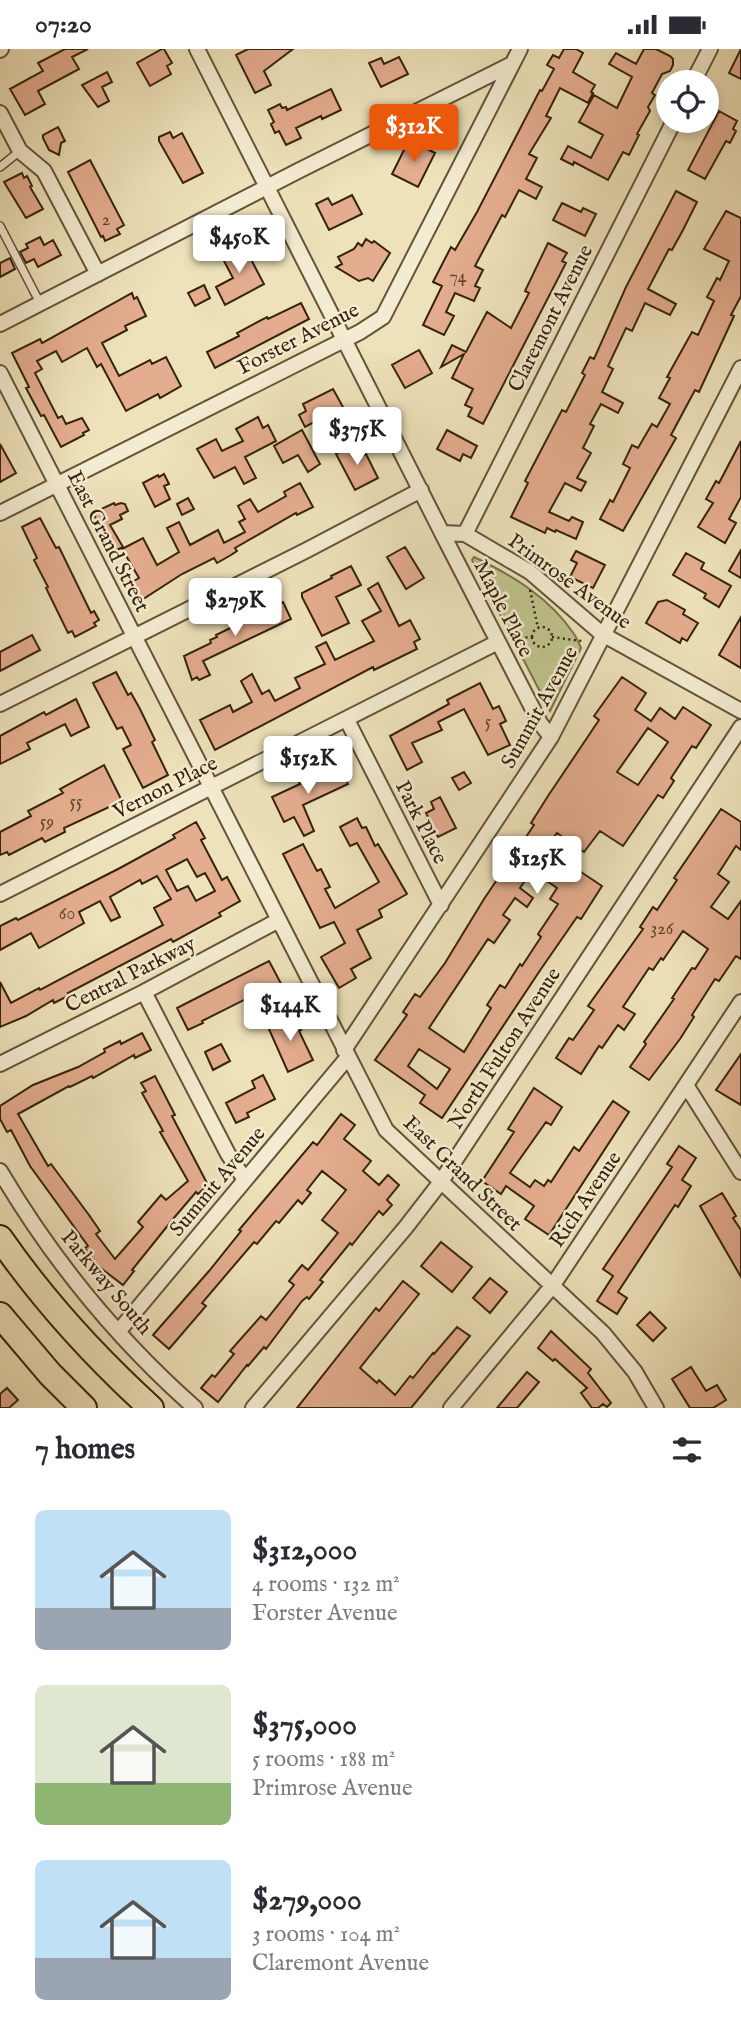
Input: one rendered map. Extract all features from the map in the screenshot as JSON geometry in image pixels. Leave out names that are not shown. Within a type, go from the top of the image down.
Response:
[{"type":"highway","points":[[0,1238],[31,1281],[80,1337],[152,1408]]},
{"type":"highway","points":[[0,1315],[83,1408]]},
{"type":"street","points":[[197,49],[442,533]]},
{"type":"street","name":"Forster Avenue","points":[[0,513],[343,340],[383,317],[520,49]]},
{"type":"street","points":[[699,70],[710,49]]},
{"type":"street","points":[[0,324],[512,64]]},
{"type":"street","points":[[0,113],[20,151],[44,171],[98,274]]},
{"type":"street","name":"Claremont Avenue","points":[[465,534],[668,133]]},
{"type":"street","name":"Summit Avenue","points":[[118,1332],[245,1180],[346,1053],[551,737],[741,369]]},
{"type":"street","name":"East Grand Street","points":[[0,373],[386,1130],[603,1333],[635,1372],[656,1408]]},
{"type":"street","points":[[0,704],[421,490]]},
{"type":"street","name":"Primrose Avenue","points":[[442,533],[465,534],[530,572],[602,634],[741,711]]},
{"type":"street","name":"Maple Place","points":[[442,533],[504,639],[540,723],[551,737]]},
{"type":"street","name":"Vernon Place","points":[[0,894],[504,639]]},
{"type":"street","name":"Park Place","points":[[347,720],[441,905]]},
{"type":"street","name":"North Fulton Avenue","points":[[254,1408],[406,1227],[440,1182],[741,727]]},
{"type":"street","name":"Central Parkway","points":[[0,1064],[279,920]]},
{"type":"street","points":[[144,992],[228,1154],[245,1180]]},
{"type":"street","name":"Rich Avenue","points":[[451,1408],[553,1285],[741,1002]]},
{"type":"street","points":[[686,1085],[741,1172]]},
{"type":"street","name":"Parkway South","points":[[0,1171],[45,1241],[118,1332],[195,1408]]},
{"type":"lane","points":[[0,167],[20,151]]},
{"type":"lane","points":[[0,226],[40,303]]},
{"type":"path","points":[[529,587],[538,628]]},
{"type":"path","points":[[538,628],[547,629],[552,637]]},
{"type":"path","points":[[538,628],[532,638],[535,644],[541,647],[547,645],[552,637]]},
{"type":"path","points":[[515,647],[521,643],[523,637]]},
{"type":"path","points":[[552,637],[582,641]]},
{"type":"path","points":[[504,639],[532,638]]},
{"type":"green space","points":[[474,557],[516,580],[542,599],[554,609],[577,639],[581,648],[550,711],[472,560]]},
{"type":"building","points":[[65,49],[88,49],[72,57],[79,69],[38,91],[45,104],[25,115],[10,89],[43,71],[38,63]]},
{"type":"building","points":[[162,49],[172,63],[167,66],[171,74],[150,86],[137,63]]},
{"type":"building","points":[[248,49],[293,49],[264,71],[271,85],[255,93],[236,55]]},
{"type":"building","points":[[564,49],[576,49],[583,53],[573,72],[595,85],[591,92],[593,93],[588,103],[560,88],[546,116],[551,118],[529,154],[537,158],[526,179],[542,187],[536,199],[519,190],[505,217],[502,215],[475,266],[483,270],[475,286],[480,288],[474,301],[455,293],[446,312],[454,316],[444,335],[423,325],[442,286],[433,282],[451,247],[455,250],[477,212],[540,90],[542,91],[554,69],[547,65],[553,55],[559,58]]},
{"type":"building","points":[[644,49],[656,49],[673,59],[670,70],[656,70],[656,85],[652,93],[655,95],[648,107],[650,111],[629,155],[623,152],[608,180],[574,162],[573,165],[561,159],[568,146],[591,158],[603,135],[579,122],[594,95],[617,108],[632,77],[609,64],[616,53],[636,64]]},
{"type":"building","points":[[741,49],[741,79],[729,73]]},
{"type":"building","points":[[399,57],[408,74],[381,87],[369,63],[381,58],[384,64]]},
{"type":"building","points":[[107,72],[112,82],[102,87],[109,101],[98,107],[82,85]]},
{"type":"building","points":[[331,89],[341,110],[296,128],[301,138],[286,145],[279,131],[275,133],[271,124],[274,122],[268,110],[280,104],[287,110]]},
{"type":"building","points":[[719,111],[737,121],[730,143],[726,141],[705,179],[688,170],[707,133],[719,133]]},
{"type":"building","points":[[58,127],[65,141],[61,143],[59,155],[49,150],[43,138],[43,135]]},
{"type":"building","points":[[170,132],[173,138],[182,133],[203,173],[183,183],[159,141],[159,137]]},
{"type":"building","points":[[416,143],[435,153],[418,187],[392,174],[406,146],[412,150]]},
{"type":"building","points":[[90,160],[124,225],[117,229],[120,234],[105,241],[68,172]]},
{"type":"building","points":[[22,173],[24,178],[27,176],[43,209],[26,218],[4,182]]},
{"type":"building","points":[[676,191],[697,202],[648,289],[676,304],[670,315],[645,303],[632,331],[626,328],[608,366],[613,369],[602,392],[623,403],[618,413],[601,404],[590,424],[594,426],[583,448],[591,453],[577,478],[586,482],[581,491],[565,483],[549,512],[569,521],[572,517],[583,522],[576,539],[547,528],[545,533],[511,517],[528,483],[525,481],[562,410],[566,412],[585,375],[582,373],[590,357],[594,359],[626,287]]},
{"type":"building","points":[[352,195],[362,214],[329,230],[316,204],[328,198],[332,205]]},
{"type":"building","points":[[562,203],[581,212],[583,208],[596,214],[585,236],[553,220]]},
{"type":"building","points":[[726,211],[741,218],[741,296],[699,392],[695,390],[671,435],[676,438],[623,531],[600,519],[610,500],[613,502],[630,468],[623,464],[632,445],[638,448],[652,424],[657,427],[670,404],[659,398],[670,378],[667,377],[692,332],[698,335],[714,301],[707,297],[717,278],[720,280],[729,261],[704,249]]},
{"type":"building","points":[[40,237],[44,245],[53,240],[61,255],[38,267],[34,259],[26,263],[20,252],[28,248],[26,244]]},
{"type":"building","points":[[366,239],[372,243],[374,241],[390,253],[373,281],[368,278],[359,281],[336,267],[342,264],[338,257],[354,249],[358,243],[362,246]]},
{"type":"building","points":[[548,243],[567,253],[562,261],[566,263],[483,424],[468,416],[472,408],[465,405],[473,389],[452,378],[464,354],[441,367],[452,345],[466,352],[487,312],[511,328],[529,293],[525,291]]},
{"type":"building","points":[[240,244],[245,248],[264,284],[225,305],[216,287],[233,278],[223,259],[227,257],[224,252]]},
{"type":"building","points":[[10,258],[15,269],[0,277],[0,263]]},
{"type":"building","points":[[204,285],[210,298],[195,306],[188,293]]},
{"type":"building","points":[[132,293],[134,299],[137,297],[146,316],[125,326],[127,330],[102,343],[119,376],[150,360],[152,364],[166,357],[181,386],[160,398],[158,394],[126,411],[101,364],[97,367],[87,348],[62,362],[56,351],[37,361],[42,369],[35,373],[58,418],[62,416],[66,424],[82,418],[89,430],[61,447],[26,388],[29,387],[12,353],[40,339],[42,343]]},
{"type":"building","points":[[301,303],[309,319],[215,368],[207,352],[239,336],[237,333],[267,317],[268,319]]},
{"type":"building","points":[[419,350],[432,373],[405,388],[392,365]]},
{"type":"building","points":[[333,389],[343,407],[305,427],[299,415],[306,411],[303,404]]},
{"type":"building","points":[[258,417],[263,428],[268,425],[276,441],[245,457],[256,478],[244,484],[235,467],[214,478],[197,449],[216,439],[222,451],[243,441],[236,429]]},
{"type":"building","points":[[302,430],[320,464],[308,472],[298,455],[283,463],[274,446]]},
{"type":"building","points":[[447,430],[477,446],[471,458],[463,454],[460,461],[437,449]]},
{"type":"building","points":[[741,441],[741,497],[729,519],[736,523],[725,543],[698,527],[713,503],[706,499],[716,481],[719,483]]},
{"type":"building","points":[[0,444],[16,473],[0,482]]},
{"type":"building","points":[[352,445],[361,456],[366,454],[378,478],[355,490],[336,454]]},
{"type":"building","points":[[164,474],[169,484],[164,486],[170,499],[155,507],[143,483]]},
{"type":"building","points":[[300,483],[313,507],[297,515],[296,513],[235,548],[237,551],[217,563],[214,558],[182,574],[137,603],[127,585],[139,578],[122,549],[143,538],[157,565],[179,552],[167,528],[179,522],[190,545],[218,530],[224,543],[245,532],[239,522],[245,519],[238,506],[250,499],[258,512],[286,496],[284,492]]},
{"type":"building","points":[[188,498],[194,509],[182,515],[177,504]]},
{"type":"building","points":[[114,503],[125,504],[128,511],[120,515],[122,519],[110,525],[123,547],[113,552],[93,513]]},
{"type":"building","points":[[40,518],[56,548],[59,547],[91,613],[94,611],[99,620],[94,623],[96,626],[75,637],[72,631],[68,633],[46,588],[48,587],[34,560],[37,558],[22,527]]},
{"type":"building","points":[[405,547],[424,578],[406,589],[387,557]]},
{"type":"building","points":[[741,550],[741,578],[729,571]]},
{"type":"building","points":[[576,551],[605,565],[593,588],[570,577],[577,563],[571,560]]},
{"type":"building","points":[[686,553],[704,563],[701,569],[731,586],[719,607],[704,598],[706,594],[673,575]]},
{"type":"building","points":[[351,566],[361,585],[336,597],[349,623],[322,636],[302,593]]},
{"type":"building","points":[[378,583],[399,626],[410,620],[420,639],[414,642],[417,649],[374,670],[373,667],[215,750],[200,720],[230,705],[233,712],[252,702],[241,681],[252,674],[262,694],[269,690],[275,701],[300,688],[295,678],[325,664],[316,647],[326,642],[335,660],[374,641],[362,621],[381,611],[368,589]]},
{"type":"building","points":[[667,600],[685,610],[683,614],[698,623],[687,641],[682,638],[680,643],[646,623],[658,602]]},
{"type":"building","points":[[283,602],[291,619],[203,661],[210,675],[192,680],[184,656],[211,643],[210,640],[217,637],[216,635]]},
{"type":"building","points":[[741,617],[741,668],[719,655]]},
{"type":"building","points":[[32,635],[40,650],[0,671],[0,652]]},
{"type":"building","points":[[116,672],[128,695],[131,693],[140,709],[168,775],[143,788],[123,749],[131,745],[122,727],[117,729],[93,683]]},
{"type":"building","points":[[622,677],[646,693],[635,710],[651,721],[660,708],[675,719],[683,707],[711,725],[696,748],[692,746],[671,778],[674,781],[663,798],[658,795],[623,846],[600,831],[584,852],[557,833],[553,838],[542,855],[561,869],[566,862],[602,886],[581,919],[577,917],[541,969],[442,1118],[420,1103],[425,1095],[375,1060],[407,1015],[403,1012],[415,994],[420,997],[445,963],[534,825],[531,823],[599,720],[594,716]],"holes":[[[648,728],[668,742],[638,785],[617,772]],[[532,871],[557,888],[550,899],[558,904],[538,934],[541,937],[522,966],[520,964],[505,988],[500,985],[487,1005],[491,1008],[464,1052],[429,1028],[488,939],[494,943],[510,920],[503,915],[515,898],[527,907],[533,898],[520,888]],[[419,1049],[450,1069],[437,1089],[408,1066]]]},
{"type":"building","points":[[480,683],[493,709],[499,706],[506,721],[500,724],[510,745],[488,755],[464,709],[438,722],[442,730],[412,743],[422,762],[407,770],[390,736],[449,704],[447,700]]},
{"type":"building","points":[[76,699],[89,727],[71,736],[65,724],[27,743],[30,749],[0,764],[0,736],[44,712],[46,715]]},
{"type":"building","points":[[104,765],[122,801],[64,828],[65,832],[45,842],[42,838],[9,855],[7,852],[0,855],[0,832],[31,816],[28,811],[63,793],[60,789]]},
{"type":"building","points":[[335,766],[337,770],[340,768],[348,784],[303,805],[314,831],[304,836],[294,817],[284,822],[272,797],[300,784],[298,781],[313,773],[315,776]]},
{"type":"building","points":[[464,772],[471,783],[459,790],[452,778]]},
{"type":"building","points":[[440,797],[456,828],[438,837],[426,813],[434,809],[431,802]]},
{"type":"building","points":[[721,809],[741,822],[741,850],[736,846],[718,874],[729,882],[711,907],[728,919],[741,901],[741,959],[736,956],[719,981],[715,979],[680,1039],[649,1080],[630,1067],[674,999],[672,998],[708,949],[683,931],[663,960],[661,958],[653,970],[649,968],[623,1007],[635,1014],[624,1030],[618,1025],[602,1048],[599,1046],[581,1074],[556,1058],[569,1038],[573,1040],[594,1010],[588,1006],[643,929],[640,927],[653,907],[657,910],[677,880],[674,878]]},
{"type":"building","points":[[357,818],[362,828],[366,827],[375,846],[378,844],[407,894],[379,910],[382,917],[357,930],[371,958],[351,969],[356,978],[339,988],[321,957],[345,943],[334,922],[320,928],[283,854],[303,844],[317,871],[321,869],[330,887],[325,889],[335,908],[379,882],[357,843],[350,846],[340,827]]},
{"type":"building","points":[[196,822],[205,838],[201,840],[222,880],[227,877],[240,901],[219,913],[221,916],[173,942],[171,939],[68,993],[70,995],[54,1003],[53,1000],[0,1027],[0,982],[11,1003],[39,988],[40,990],[163,925],[154,908],[171,899],[157,876],[142,884],[140,880],[110,897],[120,917],[111,921],[100,901],[79,912],[84,923],[39,948],[31,933],[0,950],[0,926],[16,918],[18,920],[120,868],[175,838],[173,835]],"holes":[[[187,859],[197,877],[205,873],[215,891],[196,901],[188,886],[177,891],[166,870]]]},
{"type":"building","points":[[269,961],[285,991],[269,999],[264,990],[188,1030],[177,1008]]},
{"type":"building","points":[[293,1014],[313,1060],[288,1072],[268,1027]]},
{"type":"building","points":[[142,1033],[151,1050],[135,1058],[134,1055],[93,1078],[92,1076],[69,1086],[18,1114],[48,1166],[51,1164],[89,1215],[100,1231],[96,1234],[115,1259],[143,1227],[138,1222],[161,1195],[166,1200],[188,1181],[160,1132],[163,1131],[142,1093],[146,1091],[141,1083],[155,1076],[175,1115],[172,1116],[208,1185],[198,1194],[196,1192],[173,1219],[123,1285],[98,1266],[85,1248],[88,1246],[30,1166],[11,1130],[7,1132],[0,1119],[0,1106],[33,1085],[78,1067],[105,1052],[104,1049]]},
{"type":"building","points":[[221,1044],[230,1061],[213,1070],[205,1052]]},
{"type":"building","points":[[741,1054],[741,1105],[716,1090]]},
{"type":"building","points":[[263,1075],[275,1099],[247,1113],[249,1117],[236,1123],[226,1103],[255,1088],[252,1081]]},
{"type":"building","points":[[534,1088],[562,1107],[551,1125],[546,1122],[510,1173],[530,1187],[535,1180],[544,1186],[548,1180],[551,1182],[574,1147],[579,1151],[613,1101],[629,1112],[549,1235],[525,1219],[534,1206],[506,1186],[501,1194],[482,1181],[514,1132],[508,1129]]},
{"type":"building","points":[[341,1114],[355,1125],[344,1139],[371,1161],[363,1171],[379,1185],[388,1175],[399,1185],[387,1200],[392,1205],[383,1215],[379,1211],[352,1245],[350,1243],[320,1280],[323,1282],[309,1299],[307,1297],[302,1301],[266,1349],[264,1347],[247,1365],[218,1402],[201,1388],[212,1375],[215,1377],[234,1354],[230,1351],[261,1316],[266,1320],[294,1285],[289,1281],[302,1265],[308,1270],[338,1233],[322,1220],[346,1190],[322,1171],[307,1190],[311,1193],[302,1204],[298,1200],[257,1244],[254,1242],[202,1303],[206,1306],[169,1349],[153,1335],[209,1271],[241,1231],[239,1230],[313,1142],[317,1145]]},
{"type":"building","points":[[679,1146],[696,1158],[682,1180],[691,1186],[678,1207],[675,1205],[618,1292],[627,1298],[617,1314],[597,1301],[613,1276],[603,1269],[672,1167],[667,1164]]},
{"type":"building","points":[[722,1193],[741,1230],[741,1277],[700,1206]]},
{"type":"building","points":[[441,1242],[472,1267],[452,1292],[421,1266]]},
{"type":"building","points":[[490,1278],[507,1292],[490,1313],[473,1298]]},
{"type":"building","points":[[403,1281],[419,1294],[360,1368],[377,1383],[379,1380],[395,1395],[457,1327],[470,1336],[411,1408],[297,1408],[376,1308],[379,1311]]},
{"type":"building","points":[[650,1312],[666,1328],[653,1341],[637,1325]]},
{"type":"building","points":[[551,1331],[591,1369],[588,1373],[611,1403],[607,1407],[603,1404],[592,1408],[581,1393],[587,1388],[555,1359],[553,1361],[538,1348]]},
{"type":"building","points":[[691,1367],[706,1391],[717,1385],[726,1400],[713,1408],[690,1408],[672,1379]]},
{"type":"building","points":[[527,1372],[539,1382],[517,1408],[497,1408]]},
{"type":"building","points":[[7,1388],[18,1400],[9,1408],[0,1408],[0,1394]]}]
